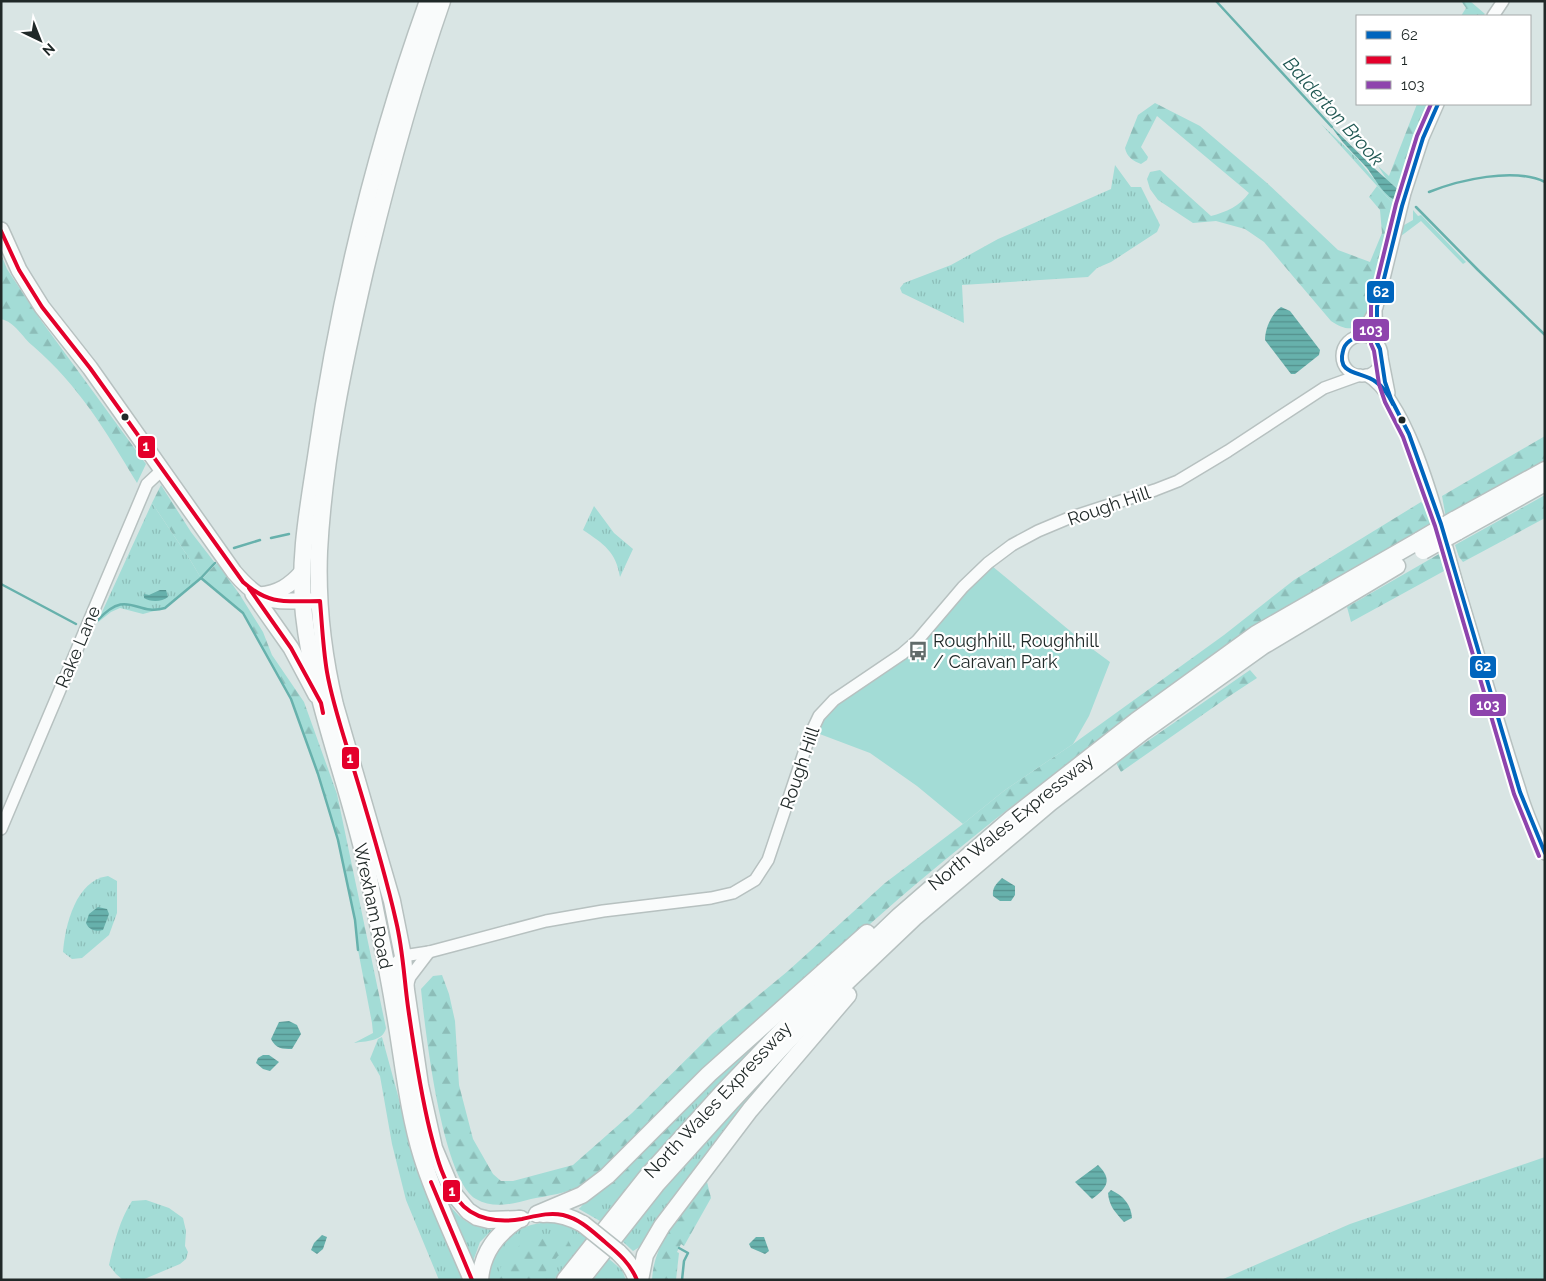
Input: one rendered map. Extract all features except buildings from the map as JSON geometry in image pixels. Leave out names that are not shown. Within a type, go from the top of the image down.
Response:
[{"type":"highway","points":[[311,601],[302,572],[310,497],[328,378],[362,215],[428,1]]},
{"type":"highway","points":[[311,601],[341,383],[359,298],[394,154],[442,1]]},
{"type":"highway","name":"North Wales Expressway","points":[[581,1280],[656,1185],[811,1016],[914,918],[1050,803],[1144,731],[1255,652],[1545,470]]},
{"type":"highway","name":"North Wales Expressway","points":[[1455,526],[1545,484]]},
{"type":"highway","name":"North Wales Expressway","points":[[565,1280],[648,1174],[806,1004],[898,917],[1012,818],[1136,722],[1256,634],[1422,546]]},
{"type":"highway","name":"Wrexham Road","points":[[311,601],[310,658],[321,703],[354,812],[367,870],[394,1005],[411,1116],[422,1158],[472,1280]]},
{"type":"highway","name":"Wrexham Road","points":[[311,601],[334,705],[392,901],[403,956],[420,1085],[434,1148],[453,1193],[468,1211],[478,1217],[489,1220],[520,1219]]},
{"type":"highway","points":[[480,1280],[488,1250],[495,1239],[507,1228],[520,1219],[582,1195],[607,1176],[709,1074],[842,954],[930,879],[1012,818]]},
{"type":"highway","points":[[639,1280],[645,1255],[662,1226],[750,1110],[869,971],[942,894]]},
{"type":"highway","points":[[537,1214],[560,1215],[573,1218],[583,1224],[618,1252],[627,1261],[639,1280]]},
{"type":"main road","points":[[1,230],[19,270],[42,307],[90,368],[234,572],[255,593],[291,648],[321,703]]},
{"type":"main road","points":[[255,593],[277,592],[286,588],[302,572]]},
{"type":"main road","points":[[255,593],[275,601],[311,601]]},
{"type":"street","points":[[1494,15],[1503,1]]},
{"type":"street","points":[[1360,336],[1376,307],[1405,193],[1423,138],[1438,105]]},
{"type":"street","points":[[1376,307],[1377,343],[1390,399]]},
{"type":"street","points":[[1377,343],[1367,337],[1353,338],[1345,345],[1342,361],[1349,371],[1374,380],[1390,399],[1409,434],[1441,524],[1520,792],[1545,854]]},
{"type":"street","points":[[1363,375],[1377,368],[1381,355]]},
{"type":"street","name":"Rough Hill","points":[[403,956],[429,952],[546,921],[603,911],[711,898],[733,893],[755,880],[768,860],[810,735],[819,716],[834,700],[902,654],[988,563],[1012,545],[1038,531],[1090,511],[1156,490],[1185,477],[1228,452],[1324,388],[1336,375],[1342,361]]},
{"type":"street","name":"Rough Hill","points":[[1324,388],[1363,375]]},
{"type":"street","name":"Rake Lane","points":[[1,829],[147,484],[162,470]]},
{"type":"street","points":[[406,990],[410,977],[429,952]]},
{"type":"street","points":[[394,1005],[394,968],[403,956]]},
{"type":"green space","points":[[1461,1],[1470,1],[1485,14],[1462,15],[1466,8]]},
{"type":"green space","points":[[1155,103],[1200,126],[1267,183],[1338,250],[1370,262],[1382,233],[1380,210],[1369,197],[1377,186],[1397,208],[1374,303],[1360,327],[1345,328],[1331,321],[1264,242],[1245,229],[1216,221],[1193,223],[1158,200],[1150,189],[1147,179],[1150,172],[1160,170],[1211,216],[1232,208],[1249,193],[1157,116],[1141,147],[1148,157],[1147,160],[1141,164],[1135,162],[1127,154],[1125,148],[1138,115]]},
{"type":"green space","points":[[1417,105],[1432,105],[1402,192],[1387,180],[1378,166],[1389,176]]},
{"type":"green space","points":[[1321,124],[1355,156],[1384,191],[1399,202],[1397,208]]},
{"type":"green space","points":[[1115,165],[1131,187],[1141,187],[1160,225],[1157,232],[1111,262],[1097,268],[1088,277],[962,285],[964,323],[902,293],[900,288],[904,283],[951,265],[998,239],[1111,189]]},
{"type":"green space","points":[[1413,210],[1418,216],[1421,215],[1466,262],[1463,264],[1421,221],[1401,236],[1399,228],[1413,220]]},
{"type":"green space","points":[[1,254],[7,269],[40,319],[146,464],[137,483],[91,410],[65,377],[14,326],[1,319]]},
{"type":"green space","points":[[1545,436],[1545,462],[1446,518],[1442,496]]},
{"type":"green space","points":[[161,485],[191,532],[215,563],[201,578],[152,503]]},
{"type":"green space","points":[[1545,495],[1545,518],[1463,562],[1459,557],[1455,545]]},
{"type":"green space","points":[[1421,502],[1430,510],[1435,521],[1313,593],[1235,645],[1115,729],[998,817],[941,863],[831,959],[816,966],[586,1182],[564,1192],[503,1205],[489,1204],[476,1199],[464,1186],[445,1134],[431,1068],[421,989],[433,976],[442,975],[449,994],[455,1021],[459,1085],[473,1139],[493,1174],[501,1181],[513,1181],[573,1165],[632,1113],[713,1033],[788,971],[885,883],[1005,790],[1073,744],[1224,635],[1294,580]]},
{"type":"green space","points":[[152,503],[201,578],[165,608],[143,614],[120,608],[111,612],[97,623]]},
{"type":"green space","points":[[594,506],[614,533],[633,549],[620,577],[615,561],[608,549],[583,530]]},
{"type":"green space","points":[[1439,554],[1444,571],[1351,622],[1347,607]]},
{"type":"green space","points":[[217,563],[240,595],[263,632],[272,655],[304,702],[337,794],[386,1028],[381,1036],[373,1040],[354,1043],[373,1033],[372,1023],[358,950],[355,920],[338,840],[318,774],[291,699],[243,613],[202,579]]},
{"type":"green space","points":[[992,566],[1110,662],[1089,716],[1073,744],[1005,790],[963,824],[917,786],[870,753],[817,733],[828,712],[956,601]]},
{"type":"green space","points":[[1250,670],[1257,678],[1121,772],[1116,763]]},
{"type":"green space","points":[[108,876],[117,881],[117,913],[109,935],[82,958],[72,959],[63,952],[66,929],[74,905],[88,886],[97,879]]},
{"type":"green space","points":[[824,975],[707,1097],[600,1221],[579,1209],[593,1193]]},
{"type":"green space","points":[[824,1012],[643,1245],[633,1251],[621,1240],[679,1169]]},
{"type":"green space","points":[[382,1037],[420,1176],[464,1280],[439,1280],[406,1200],[392,1144],[380,1076],[370,1059],[378,1039]]},
{"type":"green space","points":[[676,1113],[681,1128],[616,1203],[597,1189]]},
{"type":"green space","points":[[1545,1157],[1545,1280],[1221,1280],[1350,1224]]},
{"type":"green space","points":[[706,1178],[711,1198],[684,1246],[681,1244],[677,1252],[679,1253],[676,1280],[652,1280],[658,1252],[664,1238]]},
{"type":"green space","points":[[435,1179],[456,1213],[476,1226],[492,1230],[480,1242],[472,1264]]},
{"type":"green space","points":[[146,1200],[169,1208],[183,1218],[186,1231],[185,1246],[188,1252],[186,1259],[180,1264],[142,1280],[123,1280],[109,1265],[115,1240],[132,1201]]},
{"type":"green space","points":[[548,1222],[569,1227],[587,1238],[554,1280],[489,1280],[490,1267],[494,1256],[506,1239],[525,1227]]},
{"type":"green space","points":[[538,1234],[566,1236],[572,1248],[558,1256],[539,1280],[497,1280],[502,1265],[512,1252]]},
{"type":"green space","points":[[608,1258],[622,1270],[626,1280],[591,1280]]},
{"type":"shaded area","points":[[1331,126],[1402,193],[1399,202],[1385,192]]},
{"type":"shaded area","points":[[1281,307],[1290,311],[1320,350],[1319,355],[1295,374],[1291,374],[1265,340],[1270,321]]},
{"type":"shaded area","points":[[160,590],[166,590],[168,597],[156,601],[144,598],[144,594],[149,595]]},
{"type":"shaded area","points":[[1002,878],[1015,886],[1015,895],[1011,901],[1000,901],[993,896],[995,886]]},
{"type":"shaded area","points":[[98,907],[107,909],[109,914],[103,930],[97,931],[91,929],[86,923],[89,914]]},
{"type":"shaded area","points":[[289,1021],[297,1025],[301,1034],[292,1049],[280,1048],[271,1039],[279,1022]]},
{"type":"shaded area","points":[[263,1055],[269,1055],[279,1062],[270,1071],[263,1069],[256,1063],[258,1058]]},
{"type":"shaded area","points":[[1098,1165],[1103,1170],[1107,1179],[1101,1191],[1092,1199],[1075,1182]]},
{"type":"shaded area","points":[[1111,1190],[1126,1201],[1132,1218],[1124,1222],[1115,1212],[1108,1193]]},
{"type":"shaded area","points":[[322,1235],[327,1237],[323,1249],[317,1254],[311,1250],[314,1243]]},
{"type":"shaded area","points":[[756,1237],[764,1237],[769,1251],[765,1254],[751,1248],[749,1244]]},
{"type":"waterway","name":"Balderton Brook","points":[[1216,1],[1332,127]]},
{"type":"waterway","points":[[1429,192],[1455,183],[1503,175],[1532,178],[1545,182]]},
{"type":"waterway","name":"Balderton Brook","points":[[1416,207],[1545,335]]},
{"type":"waterway","points":[[271,538],[289,534]]},
{"type":"waterway","points":[[234,548],[260,540]]},
{"type":"waterway","points":[[98,620],[108,610],[117,605],[125,604],[155,610],[165,608],[201,578],[215,563]]},
{"type":"waterway","points":[[201,578],[243,613],[291,699],[318,774],[338,840],[355,920],[358,950]]},
{"type":"waterway","points":[[1,584],[76,624]]},
{"type":"waterway","points":[[679,1248],[688,1253],[684,1261],[682,1280]]},
{"type":"transit line","name":"103","points":[[1431,105],[1417,136],[1396,204],[1371,306],[1371,344],[1374,351],[1379,384],[1385,402],[1403,437],[1435,526],[1514,794],[1539,856]]},
{"type":"transit line","name":"62","points":[[1438,105],[1423,138],[1402,206],[1377,307],[1377,343],[1380,349],[1385,382],[1391,399],[1409,434],[1441,524],[1520,792],[1545,853]]},
{"type":"transit line","name":"1","points":[[1,231],[19,270],[42,307],[90,368],[243,582],[253,590],[271,599],[320,601],[324,654],[329,683],[391,901],[400,943],[410,1023],[423,1100],[437,1158],[452,1193],[471,1212],[496,1220],[504,1221],[553,1214],[575,1219],[619,1254],[631,1268],[637,1280]]},
{"type":"transit line","name":"62","points":[[1360,336],[1345,345],[1342,359],[1343,365],[1352,372],[1379,384],[1393,404]]},
{"type":"transit line","name":"1","points":[[249,588],[291,648],[321,703],[323,713]]},
{"type":"transit line","name":"1","points":[[431,1182],[472,1280]]},
{"type":"place","name":"Roughhill, Roughhill / Caravan Park","points":[[918,651]]}]
